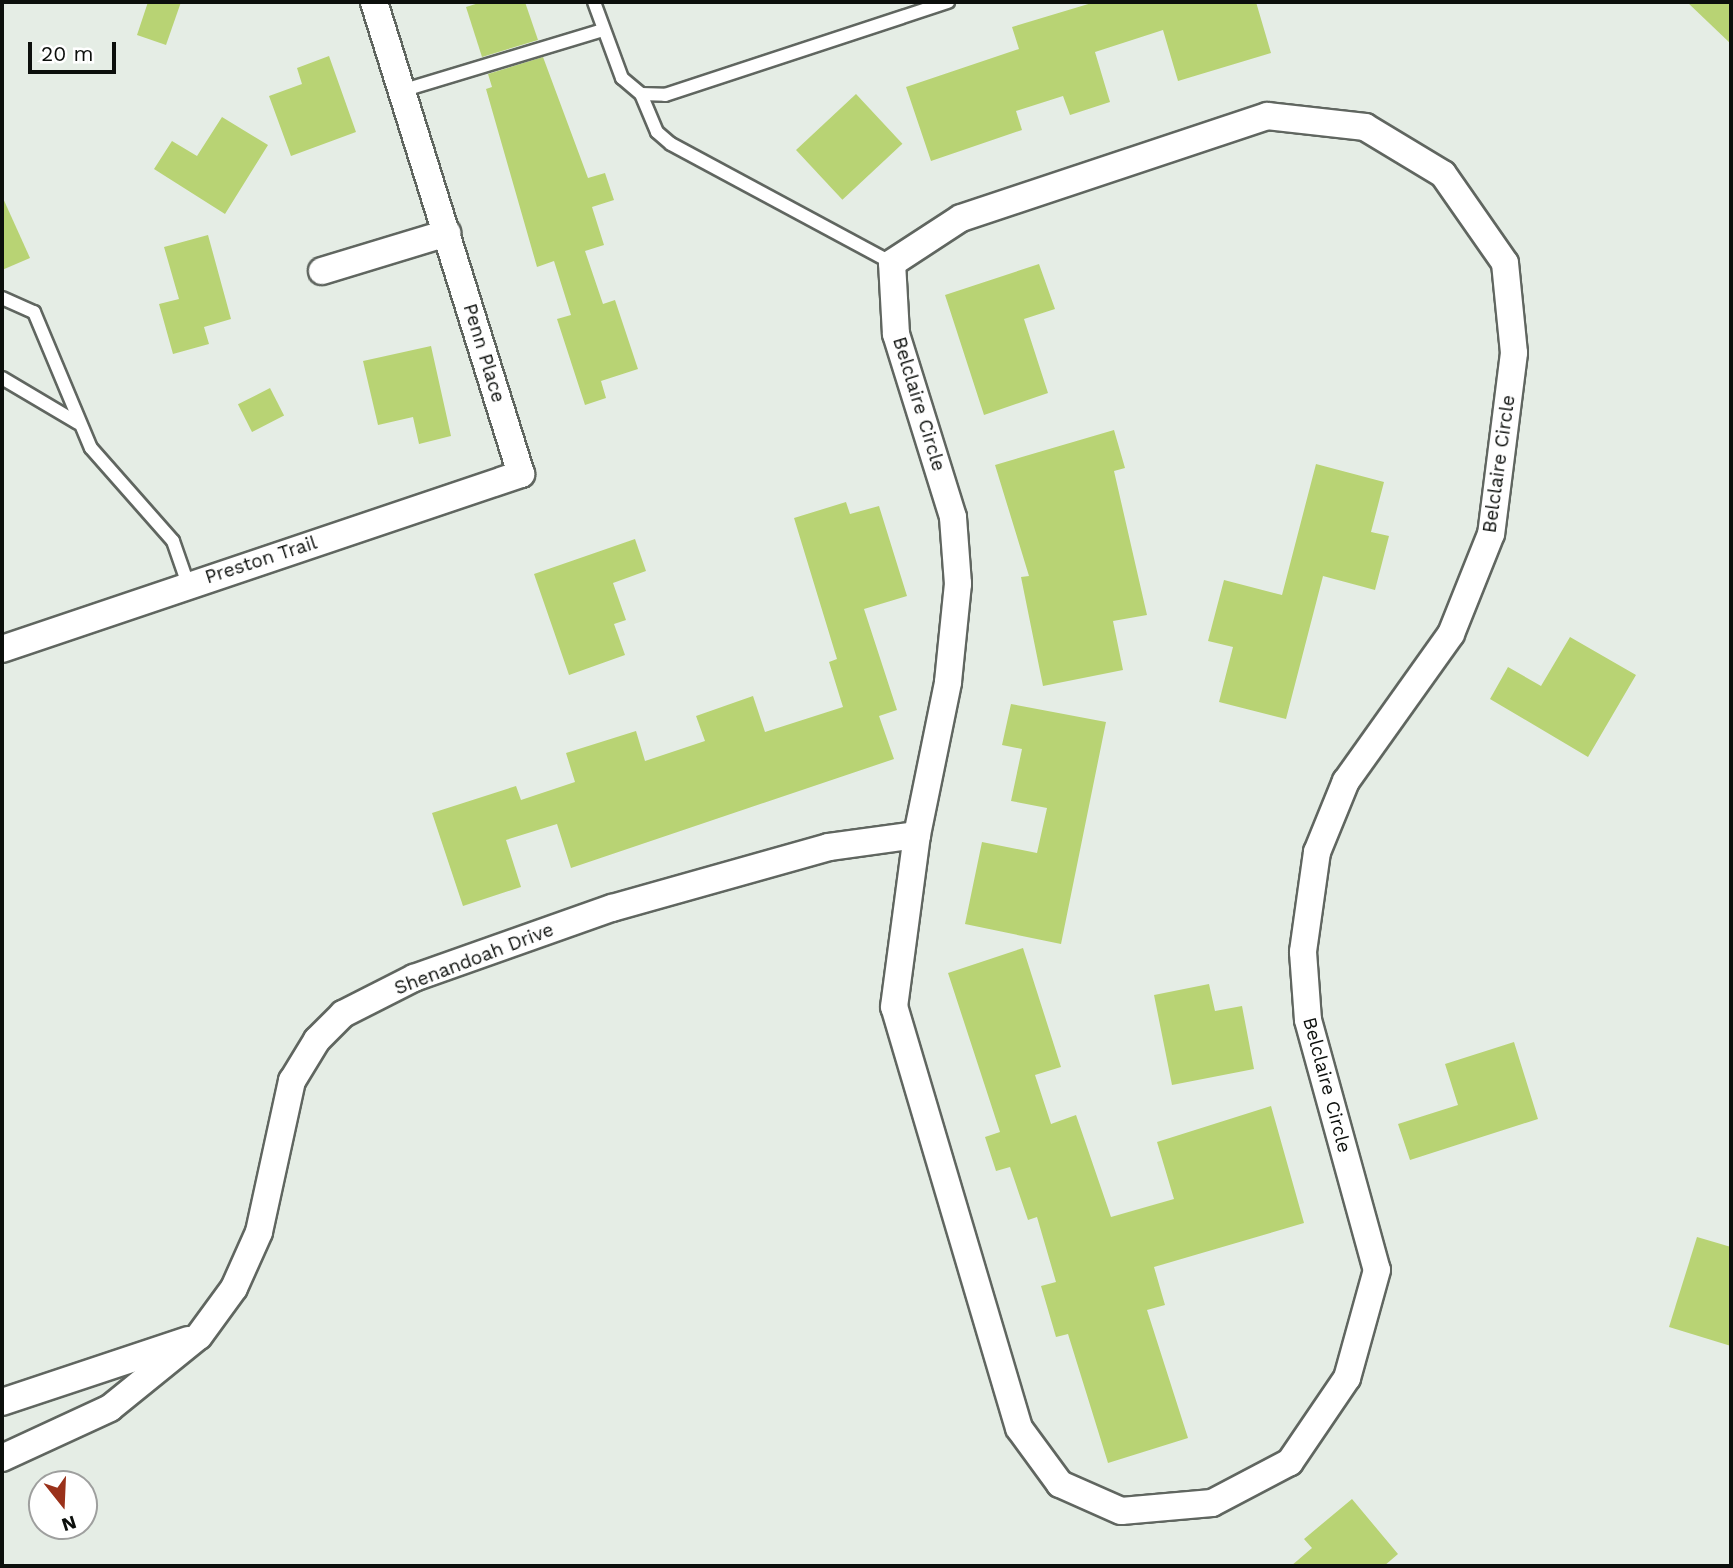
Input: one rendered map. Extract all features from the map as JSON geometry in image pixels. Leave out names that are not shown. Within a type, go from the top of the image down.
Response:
[{"type":"street","name":"Penn Place","points":[[374,2],[522,474]]},
{"type":"street","name":"Belclaire Circle","points":[[1267,116],[1365,127],[1443,174],[1505,263],[1514,353],[1491,534],[1451,634],[1346,781],[1317,852],[1304,951],[1308,1020],[1377,1270],[1347,1378],[1290,1462],[1212,1503],[1121,1511],[1060,1484],[1019,1428],[894,1007],[916,835],[948,682],[958,584],[953,517],[896,334],[892,263],[961,218],[1267,116]]},
{"type":"street","points":[[322,271],[447,233]]},
{"type":"street","name":"Preston Trail","points":[[2,649],[188,584],[522,474]]},
{"type":"street","name":"Shenandoah Drive","points":[[2,1458],[110,1408],[199,1336],[234,1288],[260,1232],[292,1081],[317,1040],[343,1014],[414,978],[611,908],[829,847],[916,835]]},
{"type":"street","points":[[2,1402],[199,1336]]},
{"type":"lane","points":[[594,2],[622,78],[641,94],[657,132],[671,144],[892,263]]},
{"type":"lane","points":[[641,94],[664,95],[948,2]]},
{"type":"lane","points":[[401,91],[603,30]]},
{"type":"lane","points":[[2,298],[34,312],[79,424],[117,485],[173,541],[188,584]]},
{"type":"lane","points":[[2,378],[79,424]]},
{"type":"building","points":[[148,2],[181,2],[166,45],[137,35]]},
{"type":"building","points":[[482,2],[525,2],[538,40],[482,57],[466,7]]},
{"type":"building","points":[[1095,2],[1256,2],[1271,53],[1178,81],[1163,30],[1095,52],[1110,102],[1070,115],[1063,96],[1016,111],[1022,130],[931,161],[906,87],[1019,49],[1012,27]]},
{"type":"building","points":[[1687,2],[1731,2],[1731,44]]},
{"type":"building","points":[[329,56],[356,132],[291,156],[269,96],[302,84],[297,68]]},
{"type":"building","points":[[543,57],[588,178],[605,173],[614,200],[592,207],[604,245],[585,251],[603,304],[615,300],[638,369],[601,381],[606,398],[585,405],[557,319],[571,315],[554,261],[537,267],[486,89],[492,87],[488,74]]},
{"type":"building","points":[[856,94],[902,144],[842,200],[796,150]]},
{"type":"building","points":[[222,117],[268,145],[225,214],[154,169],[172,141],[197,156]]},
{"type":"building","points":[[2,196],[30,258],[2,270]]},
{"type":"building","points":[[208,235],[231,319],[204,327],[209,344],[173,354],[159,304],[179,299],[164,247]]},
{"type":"building","points":[[1039,264],[1055,309],[1024,319],[1048,393],[984,415],[945,295]]},
{"type":"building","points":[[431,346],[451,436],[419,444],[413,417],[378,425],[363,361]]},
{"type":"building","points":[[270,388],[284,416],[252,432],[238,404]]},
{"type":"building","points":[[1114,430],[1125,468],[1114,471],[1147,615],[1113,621],[1123,670],[1043,686],[1021,577],[1029,576],[995,465]]},
{"type":"building","points":[[1316,464],[1384,482],[1371,532],[1389,536],[1375,590],[1323,576],[1286,719],[1219,702],[1233,647],[1208,641],[1224,580],[1282,595]]},
{"type":"building","points":[[846,502],[850,514],[879,506],[907,596],[864,609],[897,710],[879,716],[894,759],[571,868],[557,824],[506,840],[521,887],[463,906],[432,813],[516,786],[521,800],[575,782],[566,753],[636,731],[645,761],[705,741],[696,716],[753,696],[765,732],[843,707],[829,662],[837,659],[794,518]]},
{"type":"building","points":[[635,539],[646,571],[613,583],[626,620],[614,624],[625,655],[569,675],[534,574]]},
{"type":"building","points":[[1570,637],[1636,675],[1588,757],[1490,699],[1508,667],[1541,686]]},
{"type":"building","points":[[1011,704],[1106,722],[1061,944],[965,924],[982,842],[1037,853],[1047,808],[1011,801],[1022,749],[1002,745]]},
{"type":"building","points":[[1023,948],[1061,1067],[1035,1075],[1051,1124],[1076,1115],[1111,1217],[1174,1199],[1157,1142],[1271,1106],[1304,1223],[1154,1267],[1165,1305],[1147,1310],[1188,1438],[1108,1463],[1068,1334],[1056,1337],[1041,1286],[1056,1282],[1037,1217],[1028,1220],[1010,1167],[996,1171],[985,1137],[1000,1132],[948,973]]},
{"type":"building","points":[[1209,984],[1215,1011],[1242,1006],[1254,1069],[1172,1085],[1154,995]]},
{"type":"building","points":[[1514,1042],[1538,1119],[1410,1160],[1398,1124],[1458,1105],[1445,1064]]},
{"type":"building","points":[[1697,1237],[1731,1247],[1731,1346],[1669,1327]]},
{"type":"building","points":[[1352,1499],[1398,1554],[1384,1566],[1291,1566],[1312,1548],[1304,1539]]}]
